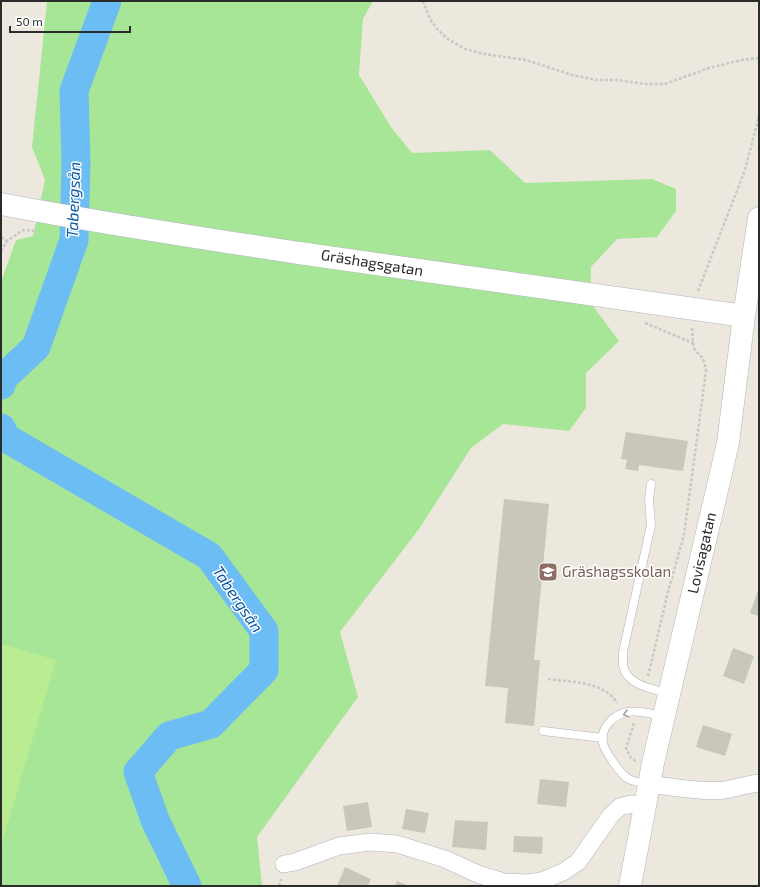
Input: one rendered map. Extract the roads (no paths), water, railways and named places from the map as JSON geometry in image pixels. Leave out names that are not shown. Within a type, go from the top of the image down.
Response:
[{"type":"street","name":"Gräshagsgatan","points":[[1,204],[64,216],[502,283],[744,316]]},
{"type":"street","name":"Lovisagatan","points":[[630,886],[653,763],[728,443],[744,316],[759,218]]},
{"type":"street","points":[[284,864],[295,862],[339,846],[370,842],[397,844],[418,850],[445,859],[480,875],[504,882],[528,883],[541,881],[563,872],[578,862],[611,815],[620,806],[631,804],[648,795],[690,790],[725,790],[759,783]]},
{"type":"lane","points":[[651,484],[649,500],[651,525],[623,652],[623,666],[634,682],[669,694]]},
{"type":"lane","points":[[648,795],[620,771],[603,744],[603,734],[610,721],[622,714],[638,712],[664,717]]},
{"type":"lane","points":[[543,731],[603,738]]},
{"type":"waterway","name":"Tabergsån","points":[[1,385],[4,377],[36,347],[74,240],[76,162],[74,91],[107,1]]},
{"type":"waterway","name":"Tabergsån","points":[[1,428],[6,438],[209,556],[264,631],[264,670],[211,724],[169,736],[138,772],[155,820],[187,886]]},
{"type":"place","name":"Gräshagsskolan","points":[[548,572]]}]
